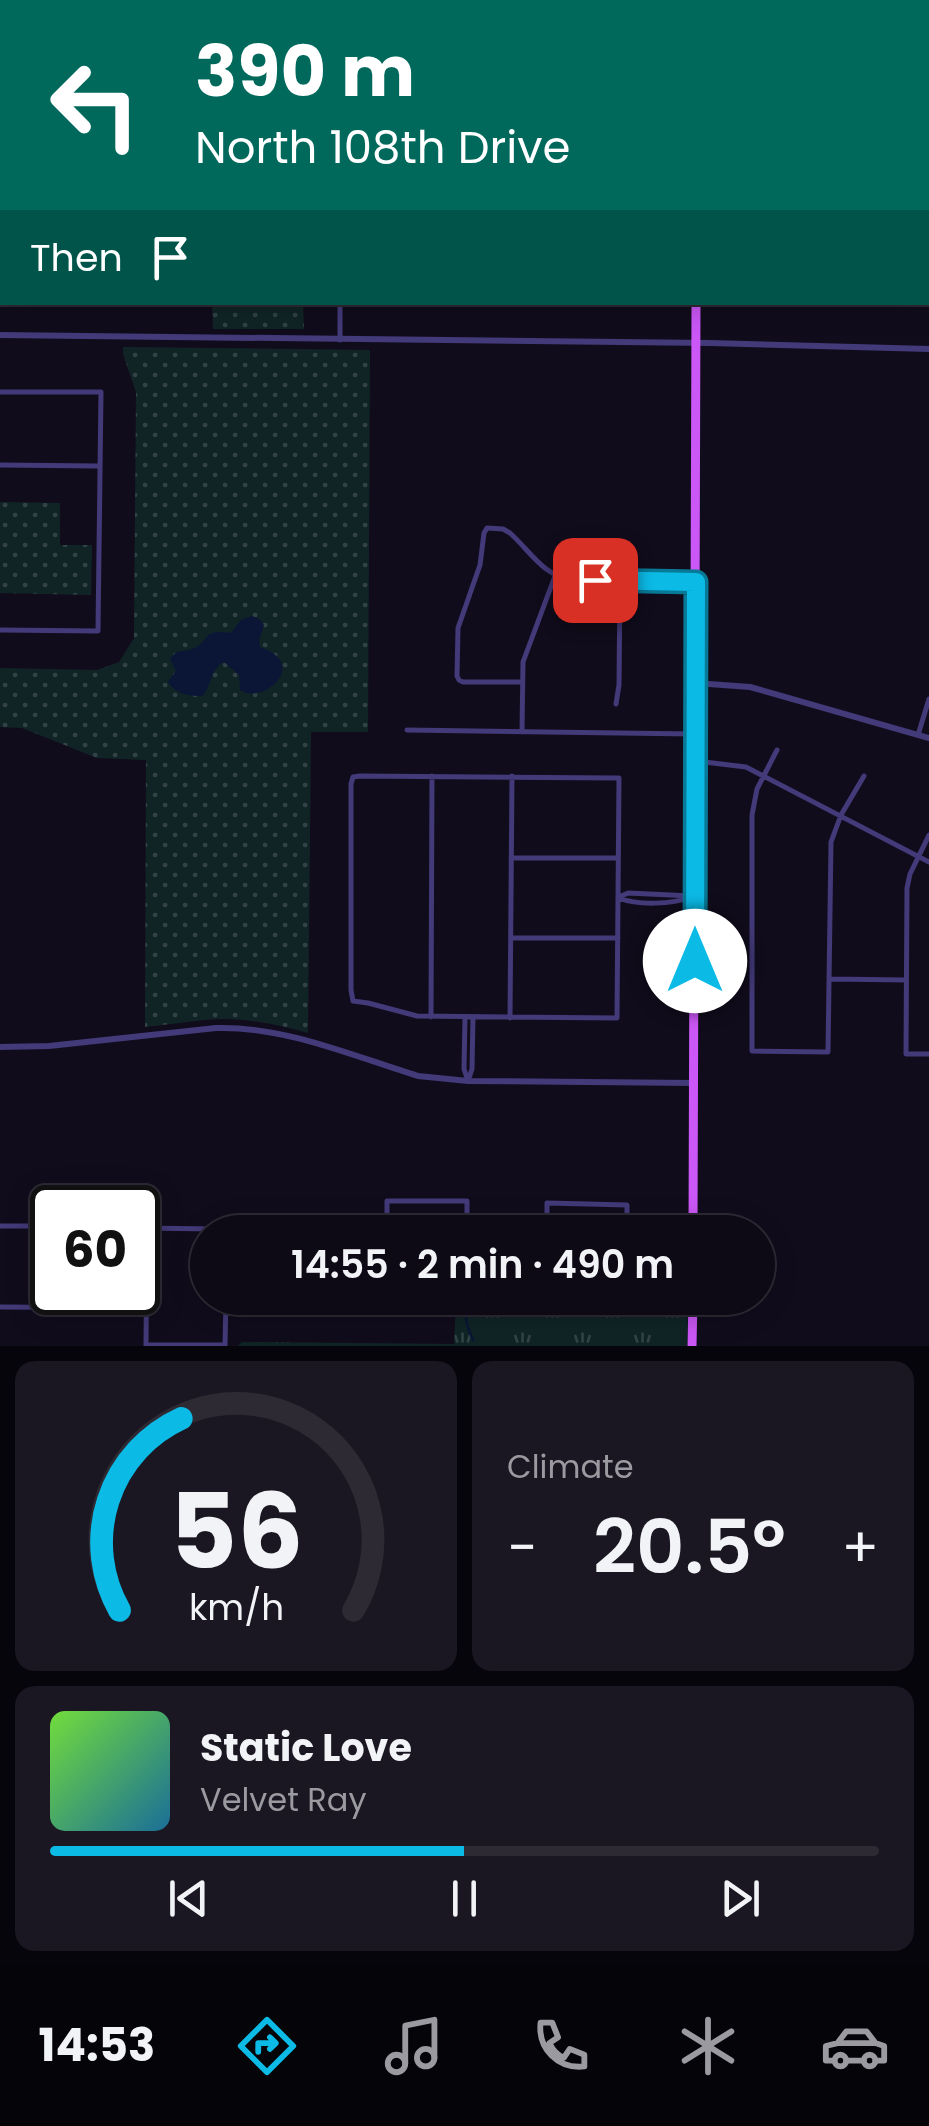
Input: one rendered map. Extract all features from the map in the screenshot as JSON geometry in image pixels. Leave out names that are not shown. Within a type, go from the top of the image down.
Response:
[{"type":"main road","points":[[693,1215],[696,305]]},
{"type":"main road","points":[[692,1346],[693,1315]]},
{"type":"street","points":[[340,305],[340,340]]},
{"type":"street","points":[[0,335],[929,349]]},
{"type":"street","points":[[0,392],[101,392],[98,632],[0,630]]},
{"type":"street","points":[[0,465],[100,466]]},
{"type":"street","points":[[522,682],[459,680],[458,628],[480,565],[487,528],[510,533],[554,576],[570,580],[696,582]]},
{"type":"street","points":[[522,732],[526,647],[554,576]]},
{"type":"street","points":[[616,704],[620,581]]},
{"type":"street","points":[[695,683],[750,687],[929,738]]},
{"type":"street","points":[[918,735],[929,699]]},
{"type":"street","points":[[407,730],[694,734]]},
{"type":"street","points":[[777,750],[757,790],[752,815],[752,1051],[828,1052],[830,851],[841,815],[864,776]]},
{"type":"street","points":[[694,761],[736,764],[764,775],[929,862]]},
{"type":"street","points":[[430,1017],[432,776]]},
{"type":"street","points":[[510,1018],[512,776]]},
{"type":"street","points":[[512,776],[619,778],[617,1018],[430,1017],[354,1002],[350,990],[353,778],[512,776]]},
{"type":"street","points":[[929,835],[907,888],[906,980],[906,1054],[929,1054]]},
{"type":"street","points":[[511,858],[618,858]]},
{"type":"street","points":[[618,897],[628,893],[695,896]]},
{"type":"street","points":[[511,938],[618,938]]},
{"type":"street","points":[[830,979],[906,980]]},
{"type":"street","points":[[468,1081],[472,1069],[469,1017]]},
{"type":"street","points":[[0,1047],[49,1046],[216,1028],[252,1029],[278,1033],[418,1076],[468,1081],[694,1083]]},
{"type":"street","points":[[387,1215],[387,1201],[467,1201],[467,1215]]},
{"type":"street","points":[[547,1215],[547,1204],[626,1205],[626,1215]]},
{"type":"street","points":[[0,1226],[30,1226]]},
{"type":"street","points":[[160,1228],[190,1230]]},
{"type":"street","points":[[0,1307],[30,1307]]},
{"type":"street","points":[[147,1315],[146,1345],[226,1345],[226,1315]]},
{"type":"green space","points":[[212,305],[303,305],[304,329],[213,329]]},
{"type":"green space","points":[[123,347],[370,350],[368,732],[311,732],[308,1033],[230,1019],[145,1027],[146,760],[97,758],[22,728],[0,727],[0,668],[97,670],[119,662],[134,638],[136,392]]},
{"type":"green space","points":[[0,502],[60,503],[60,545],[92,545],[91,595],[0,593]]},
{"type":"green space","points":[[455,1315],[688,1315],[687,1346],[238,1346],[242,1342],[454,1344]]},
{"type":"water","points":[[252,616],[264,625],[260,647],[275,654],[281,663],[282,672],[269,688],[249,693],[240,690],[239,675],[224,662],[202,696],[183,694],[171,686],[168,682],[176,671],[170,659],[175,653],[198,646],[210,634],[231,633],[241,620]]},
{"type":"waterway","points":[[466,1315],[473,1340]]},
{"type":"route","points":[[595,580],[696,582],[695,961]]}]
